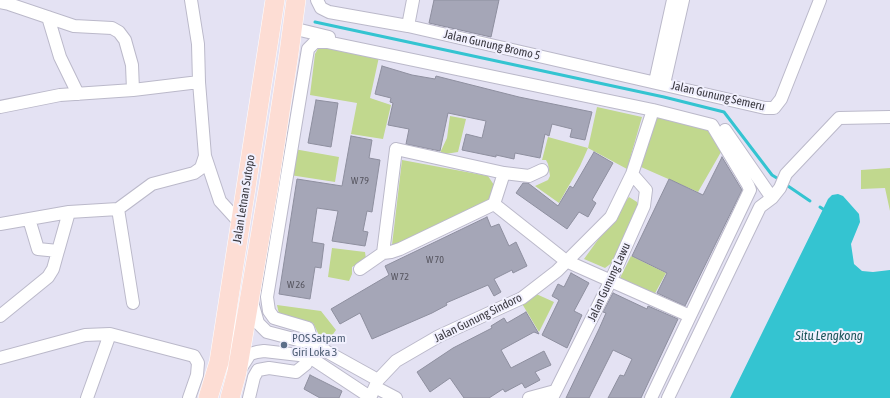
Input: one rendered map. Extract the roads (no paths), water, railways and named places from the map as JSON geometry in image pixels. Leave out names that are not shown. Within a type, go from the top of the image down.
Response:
[{"type":"main road","name":"Jalan Letnan Sutopo","points":[[208,398],[219,362],[237,214],[275,0]]},
{"type":"main road","name":"Jalan Letnan Sutopo","points":[[230,398],[237,372],[250,295],[296,0]]},
{"type":"street","points":[[191,0],[198,44],[199,82],[205,156],[220,201],[237,214]]},
{"type":"street","points":[[408,26],[413,0]]},
{"type":"street","points":[[659,83],[673,0]]},
{"type":"street","points":[[659,83],[683,0]]},
{"type":"street","name":"Jalan Gunung Semeru","points":[[659,83],[765,108],[774,108],[781,99],[818,0]]},
{"type":"street","points":[[0,2],[74,26],[112,28],[119,32],[125,40],[132,65],[133,90]]},
{"type":"street","name":"Jalan Gunung Bromo 5","points":[[319,4],[329,12],[408,26],[659,83]]},
{"type":"street","points":[[48,17],[60,57],[78,94]]},
{"type":"street","points":[[292,28],[709,115],[716,118],[772,198]]},
{"type":"street","points":[[249,398],[254,377],[258,370],[269,368],[296,372],[306,364],[313,344],[308,328],[274,318],[268,311],[267,297],[308,49],[312,43],[327,42],[653,110],[712,124],[750,190],[651,398]]},
{"type":"street","points":[[0,107],[78,94],[133,90],[199,82]]},
{"type":"street","name":"Jalan Gunung Sindoro","points":[[373,391],[396,361],[439,336],[522,298],[557,271],[611,217],[632,174],[653,110]]},
{"type":"street","points":[[668,398],[760,207],[772,198],[780,188],[786,174],[839,118],[889,116]]},
{"type":"street","points":[[383,253],[392,147],[504,173],[529,176],[542,170]]},
{"type":"street","points":[[0,224],[69,212],[118,209],[152,184],[194,173],[201,168],[205,156]]},
{"type":"street","points":[[360,270],[383,253],[400,249],[494,204],[504,173]]},
{"type":"street","name":"Jalan Gunung Lawu","points":[[529,398],[554,394],[611,280],[644,206],[646,190],[632,174]]},
{"type":"street","points":[[494,204],[566,261],[690,316]]},
{"type":"street","points":[[118,209],[133,303]]},
{"type":"street","points":[[0,316],[48,277],[53,270],[69,212]]},
{"type":"street","points":[[29,219],[38,249],[58,251]]},
{"type":"street","points":[[250,295],[258,323],[261,328],[267,332],[313,344],[373,391]]},
{"type":"street","points":[[0,358],[85,335],[110,334],[194,356],[198,363],[197,375],[189,398]]},
{"type":"street","points":[[87,398],[110,334]]},
{"type":"street","points":[[237,372],[250,354],[257,352],[264,351],[308,356],[373,391],[396,398]]},
{"type":"water","name":"Situ Lengkong","points":[[838,194],[843,196],[859,214],[860,222],[851,244],[854,264],[862,271],[873,272],[890,270],[890,398],[730,398],[828,199],[832,195]]},
{"type":"waterway","points":[[315,22],[664,97],[724,112],[772,175],[780,180]]},
{"type":"waterway","points":[[785,184],[810,201]]},
{"type":"place","name":"POS Satpam Giri Loka 3","points":[[284,345]]}]
